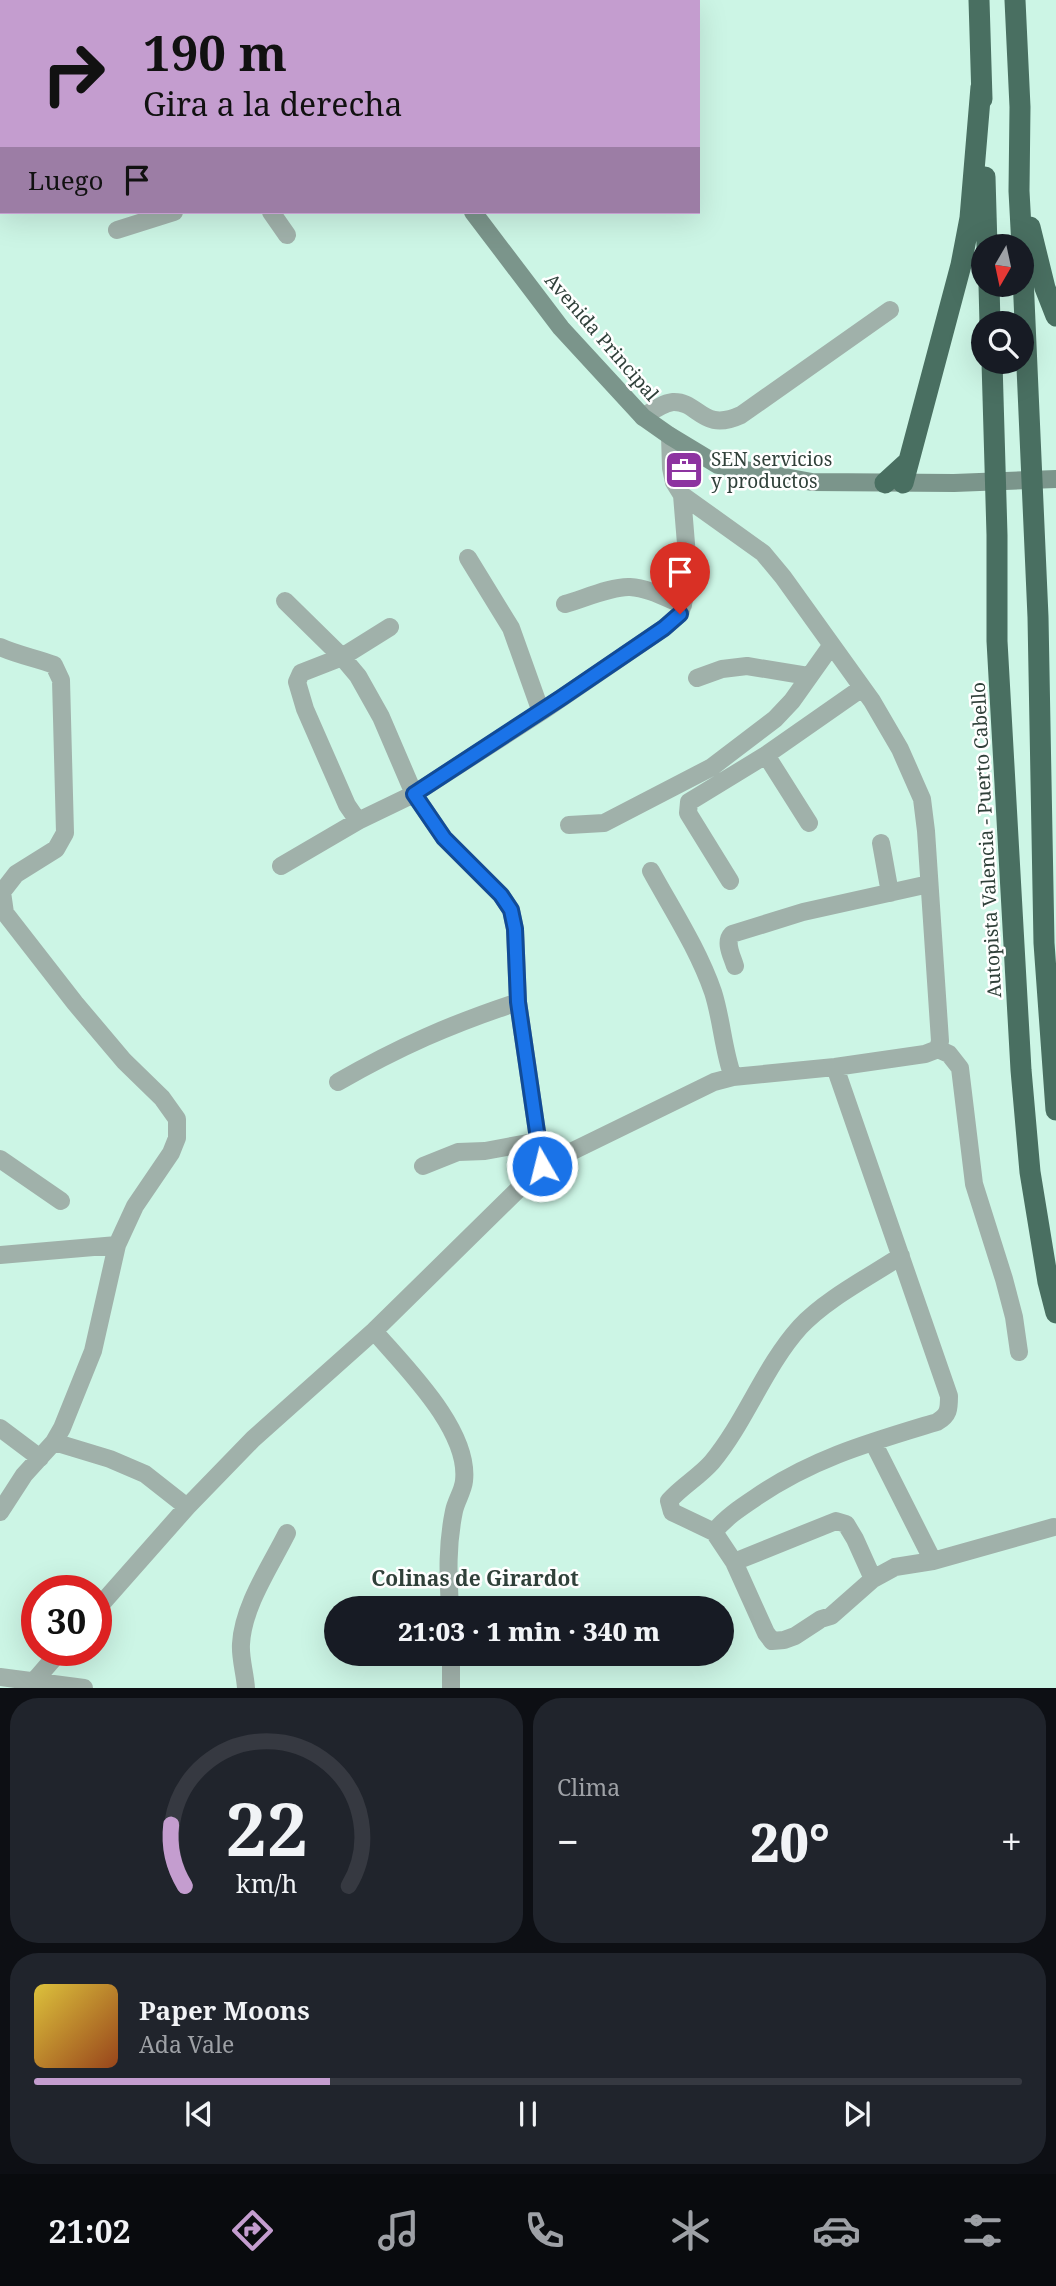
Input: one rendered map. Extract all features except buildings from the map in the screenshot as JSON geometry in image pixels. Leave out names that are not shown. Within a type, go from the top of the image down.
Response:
[{"type":"highway","points":[[979,0],[987,234]]},
{"type":"highway","points":[[1015,0],[1020,107],[1021,234]]},
{"type":"highway","points":[[894,483],[908,461],[963,253],[970,218],[981,87]]},
{"type":"highway","points":[[1019,191],[1045,288],[1056,316]]},
{"type":"highway","points":[[1024,298],[1038,617],[1044,943],[1056,1110]]},
{"type":"highway","name":"Autopista Valencia - Puerto Cabello","points":[[992,374],[997,641],[1021,1069],[1030,1172],[1048,1282],[1056,1313]]},
{"type":"highway","points":[[1038,617],[1045,662],[1056,691]]},
{"type":"highway","points":[[1052,1051],[1056,1017]]},
{"type":"main road","name":"Avenida Principal","points":[[475,214],[561,328],[643,416],[718,465],[812,482],[1056,479]]},
{"type":"street","points":[[117,230],[168,214]]},
{"type":"street","points":[[272,214],[287,235]]},
{"type":"street","points":[[643,416],[668,403],[676,402],[716,421],[729,421],[890,310]]},
{"type":"street","points":[[670,436],[671,468],[674,482],[682,495],[763,553],[783,577],[862,688],[900,749],[922,799],[940,1041],[938,1049]]},
{"type":"street","points":[[281,866],[358,821],[414,794],[541,712],[664,628],[680,614],[686,593],[688,568],[682,495]]},
{"type":"street","points":[[468,558],[511,628],[541,712]]},
{"type":"street","points":[[565,604],[630,587],[683,605]]},
{"type":"street","points":[[285,601],[358,676],[381,717],[414,794],[444,838],[501,895],[511,910],[515,929],[518,1002],[542,1166]]},
{"type":"street","points":[[358,821],[347,805],[305,709],[297,682],[300,673],[342,657],[390,627]]},
{"type":"street","points":[[569,825],[604,823],[712,767],[775,719],[792,701],[831,646]]},
{"type":"street","points":[[0,647],[54,665],[61,680],[65,832],[56,849],[16,874],[2,892],[5,913],[75,1003],[124,1061],[162,1098],[177,1119],[177,1138],[171,1153],[135,1206],[117,1245],[93,1350],[62,1428],[54,1442],[24,1475],[0,1512]]},
{"type":"street","points":[[697,678],[722,669],[747,666],[808,676]]},
{"type":"street","points":[[730,881],[688,813],[689,802],[766,755],[862,688]]},
{"type":"street","points":[[766,755],[809,823]]},
{"type":"street","points":[[881,843],[890,893]]},
{"type":"street","points":[[651,871],[697,953],[707,978],[721,1018],[733,1077]]},
{"type":"street","points":[[735,966],[728,944],[732,934],[803,912],[929,884]]},
{"type":"street","points":[[338,1082],[391,1051],[462,1020],[518,1002]]},
{"type":"street","points":[[112,1592],[187,1507],[253,1439],[374,1331],[542,1166],[714,1082],[733,1077],[835,1067],[925,1054],[938,1049],[949,1054],[960,1068],[974,1184],[1004,1279],[1014,1317],[1019,1352]]},
{"type":"street","points":[[714,1532],[735,1512],[786,1478],[825,1458],[937,1422],[946,1417],[950,1410],[949,1396],[835,1067]]},
{"type":"street","points":[[423,1166],[458,1152],[485,1151],[539,1141]]},
{"type":"street","points":[[0,1159],[61,1201]]},
{"type":"street","points":[[0,1255],[117,1245]]},
{"type":"street","points":[[901,1256],[826,1305],[801,1326],[714,1460],[698,1478],[677,1491],[669,1501],[672,1513],[714,1532],[734,1562],[772,1641],[795,1636],[821,1619],[838,1612],[873,1579],[895,1567],[933,1561],[1054,1527]]},
{"type":"street","points":[[374,1331],[442,1411],[462,1452],[464,1481],[454,1508],[447,1548],[449,1596]]},
{"type":"street","points":[[0,1428],[40,1458]]},
{"type":"street","points":[[54,1442],[110,1459],[145,1474],[187,1507]]},
{"type":"street","points":[[873,1442],[933,1561]]},
{"type":"street","points":[[734,1562],[836,1521],[846,1524],[873,1579]]},
{"type":"street","points":[[246,1688],[241,1645],[246,1619],[287,1533]]},
{"type":"street","points":[[31,1684],[47,1666]]},
{"type":"street","points":[[451,1666],[451,1688]]},
{"type":"street","points":[[0,1677],[31,1684],[84,1688]]},
{"type":"place","name":"SEN servicios y productos","points":[[684,470]]},
{"type":"district","name":"Colinas de Girardot","points":[[475,1578]]},
{"type":"route","points":[[542,1166],[518,1002],[515,929],[511,910],[501,895],[444,838],[414,794],[561,698],[664,628],[680,614]]}]
